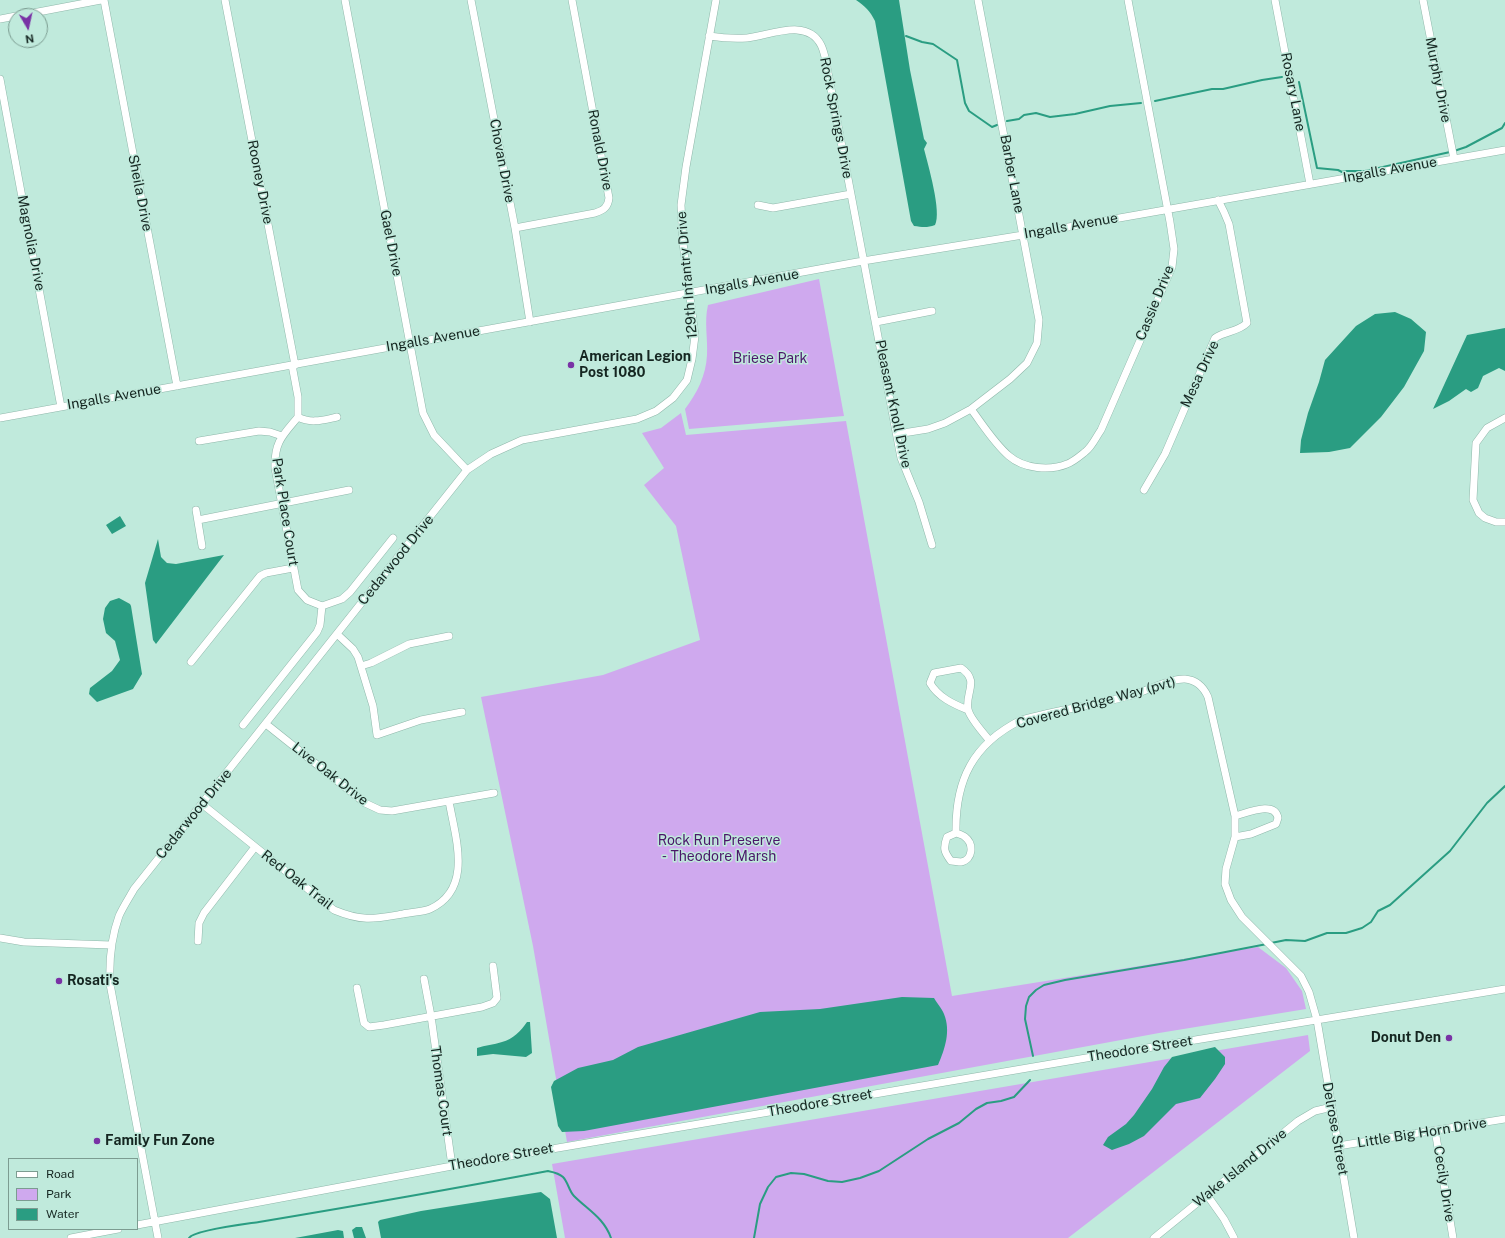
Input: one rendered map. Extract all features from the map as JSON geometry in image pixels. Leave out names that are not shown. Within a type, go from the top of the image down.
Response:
[{"type":"street","points":[[48,10],[101,0]]},
{"type":"street","name":"Sheila Drive","points":[[104,0],[177,386]]},
{"type":"street","name":"Rooney Drive","points":[[225,0],[294,365]]},
{"type":"street","name":"Gael Drive","points":[[344,0],[423,413],[434,435],[468,470]]},
{"type":"street","name":"Chovan Drive","points":[[471,0],[515,228],[530,322]]},
{"type":"street","name":"Ronald Drive","points":[[515,228],[602,211],[609,198],[572,0]]},
{"type":"street","name":"129th Infantry Drive","points":[[468,470],[491,454],[522,440],[637,419],[656,411],[673,398],[687,380],[695,336],[683,243],[681,205],[686,167],[716,0]]},
{"type":"street","name":"Barber Lane","points":[[897,434],[945,423],[971,408],[1010,379],[1027,363],[1037,343],[1039,320],[978,0]]},
{"type":"street","name":"Cassie Drive","points":[[971,408],[998,446],[1010,458],[1038,468],[1052,468],[1068,464],[1086,451],[1101,430],[1172,267],[1174,249],[1128,0]]},
{"type":"street","name":"Rosary Lane","points":[[1275,0],[1310,184]]},
{"type":"street","name":"Murphy Drive","points":[[1423,0],[1454,159]]},
{"type":"street","name":"Rock Springs Drive","points":[[709,36],[747,38],[794,30],[808,33],[816,38],[821,45],[825,57],[863,261]]},
{"type":"street","name":"Magnolia Drive","points":[[0,79],[61,407]]},
{"type":"street","name":"Ingalls Avenue","points":[[0,418],[863,261],[1023,235],[1505,150]]},
{"type":"street","points":[[758,205],[773,208],[851,194]]},
{"type":"street","name":"Mesa Drive","points":[[1144,490],[1164,454],[1215,338],[1221,334],[1242,328],[1247,323],[1232,236],[1224,212],[1218,200]]},
{"type":"street","name":"Pleasant Knoll Drive","points":[[863,261],[876,322],[901,458],[919,502],[932,545]]},
{"type":"street","points":[[876,322],[932,312]]},
{"type":"street","points":[[294,365],[298,397],[298,417],[305,421],[313,422],[337,417]]},
{"type":"street","name":"Park Place Court","points":[[298,417],[282,436],[277,445],[274,456],[275,468],[298,590],[308,600],[322,606]]},
{"type":"street","points":[[1505,418],[1486,428],[1476,443],[1473,500],[1479,513],[1484,518],[1496,522],[1505,522]]},
{"type":"street","points":[[199,441],[259,431],[270,432],[282,436]]},
{"type":"street","name":"Cedarwood Drive","points":[[158,1238],[110,984],[109,969],[111,945],[119,916],[134,889],[468,470]]},
{"type":"street","points":[[198,520],[349,490]]},
{"type":"street","points":[[196,510],[202,546]]},
{"type":"street","points":[[243,725],[317,632],[320,625],[322,606],[342,599],[350,592],[393,538]]},
{"type":"street","points":[[191,662],[260,576],[266,573],[293,568]]},
{"type":"street","points":[[337,634],[353,649],[358,657],[373,706],[377,735],[421,720],[462,712]]},
{"type":"street","points":[[361,666],[371,663],[409,644],[449,636]]},
{"type":"street","points":[[968,710],[953,704],[934,690],[930,683],[934,674],[961,668],[968,673],[970,679],[968,710],[981,731],[990,741]]},
{"type":"street","name":"Covered Bridge Way (pvt)","points":[[956,833],[958,797],[964,775],[975,757],[990,741],[1006,728],[1021,720],[1131,695],[1177,680],[1186,679],[1197,683],[1204,688],[1208,697],[1235,816],[1235,837],[1226,869],[1225,884],[1231,900],[1242,917],[1301,976],[1309,992],[1316,1020]]},
{"type":"street","name":"Live Oak Drive","points":[[266,724],[366,803],[380,810],[392,811],[494,793]]},
{"type":"street","name":"Red Oak Trail","points":[[202,804],[334,910],[348,916],[373,919],[429,909],[439,904],[448,896],[454,886],[458,874],[459,862],[449,801]]},
{"type":"street","points":[[1235,816],[1268,807],[1275,811],[1278,818],[1276,824],[1251,834],[1235,837]]},
{"type":"street","points":[[198,941],[199,923],[204,913],[255,847]]},
{"type":"street","points":[[0,938],[24,942],[111,945]]},
{"type":"street","points":[[357,988],[364,1023],[369,1027],[482,1007],[493,1003],[497,998],[493,966]]},
{"type":"street","name":"Thomas Court","points":[[424,980],[431,1016],[452,1166]]},
{"type":"street","name":"Theodore Street","points":[[138,1225],[452,1166],[1505,989]]},
{"type":"street","name":"Delrose Street","points":[[1316,1020],[1354,1238]]},
{"type":"street","name":"Wake Island Drive","points":[[1154,1238],[1298,1121],[1315,1111],[1332,1107]]},
{"type":"street","name":"Little Big Horn Drive","points":[[1338,1146],[1505,1119]]},
{"type":"street","name":"Cecily Drive","points":[[1435,1130],[1453,1238]]},
{"type":"street","points":[[1207,1195],[1224,1219],[1234,1238]]},
{"type":"street","points":[[71,1238],[113,1230]]},
{"type":"green space","name":"Briese Park","points":[[819,279],[844,416],[689,429],[685,409],[700,384],[705,370],[707,349],[706,318],[708,305]]},
{"type":"green space","name":"Rock Run Preserve - Theodore Marsh","points":[[681,413],[686,435],[846,421],[952,996],[1258,947],[1286,968],[1302,991],[1306,1009],[1159,1033],[567,1142],[533,946],[481,697],[603,675],[700,640],[676,526],[644,485],[664,468],[642,433],[661,428]]},
{"type":"green space","points":[[1308,1035],[1310,1051],[1068,1238],[565,1238],[552,1164]]},
{"type":"water","points":[[856,0],[899,0],[910,70],[924,139],[927,143],[924,149],[936,199],[937,219],[935,225],[927,227],[914,226],[911,221],[875,21],[867,9]]},
{"type":"water","points":[[1395,312],[1411,319],[1426,332],[1424,351],[1404,387],[1381,417],[1350,448],[1329,452],[1300,453],[1301,440],[1308,413],[1325,360],[1356,326],[1375,314]]},
{"type":"water","points":[[1505,328],[1505,371],[1499,368],[1483,376],[1478,388],[1471,392],[1466,389],[1449,401],[1433,409],[1467,335]]},
{"type":"water","points":[[120,516],[126,526],[112,534],[106,525]]},
{"type":"water","points":[[158,539],[161,557],[167,563],[176,564],[224,555],[156,644],[153,640],[145,583]]},
{"type":"water","points":[[119,598],[131,606],[142,674],[133,689],[97,702],[89,694],[90,688],[112,671],[120,660],[115,641],[106,633],[103,619],[105,608],[110,601]]},
{"type":"water","points":[[902,997],[934,998],[943,1012],[946,1020],[947,1033],[945,1046],[938,1065],[584,1131],[562,1132],[558,1126],[551,1087],[554,1081],[578,1068],[613,1060],[638,1047],[760,1012],[820,1009]]},
{"type":"water","points":[[527,1022],[530,1022],[532,1053],[526,1057],[493,1054],[477,1056],[477,1048],[510,1039]]},
{"type":"water","points":[[1215,1047],[1225,1057],[1225,1064],[1200,1098],[1176,1104],[1144,1136],[1129,1144],[1112,1150],[1103,1145],[1108,1137],[1126,1124],[1134,1115],[1152,1089],[1164,1067],[1172,1057]]},
{"type":"water","points":[[541,1192],[550,1199],[557,1238],[381,1238],[378,1222],[380,1220],[421,1211]]},
{"type":"water","points":[[356,1227],[362,1227],[366,1238],[354,1238],[352,1230]]},
{"type":"water","points":[[338,1230],[343,1231],[344,1238],[295,1238]]},
{"type":"waterway","points":[[906,36],[922,42],[933,44],[957,60],[965,103],[969,111],[992,127],[997,125]]},
{"type":"waterway","points":[[1155,101],[1212,89],[1223,89],[1282,77]]},
{"type":"waterway","points":[[1299,82],[1317,168],[1338,170],[1342,172],[1365,171],[1450,152]]},
{"type":"waterway","points":[[1007,121],[1019,119],[1024,115],[1036,113],[1050,117],[1075,114],[1110,106],[1141,103]]},
{"type":"waterway","points":[[1454,151],[1466,147],[1502,128],[1505,123]]},
{"type":"waterway","points":[[1271,943],[1286,940],[1305,941],[1327,933],[1346,933],[1362,928],[1371,922],[1378,911],[1390,905],[1450,851],[1487,803],[1505,786]]},
{"type":"waterway","points":[[1033,1056],[1025,1019],[1026,1006],[1029,997],[1044,985],[1267,944]]},
{"type":"waterway","points":[[754,1238],[760,1204],[768,1187],[776,1177],[791,1173],[804,1174],[828,1181],[842,1182],[860,1178],[879,1171],[928,1139],[959,1123],[976,1109],[987,1103],[1014,1097],[1030,1080]]},
{"type":"waterway","points":[[189,1238],[200,1232],[221,1228],[367,1204],[548,1171],[563,1177],[572,1194],[600,1220],[611,1238]]},
{"type":"place","name":"American Legion Post 1080","points":[[571,365]]},
{"type":"place","name":"Rosati's","points":[[59,981]]},
{"type":"place","name":"Donut Den","points":[[1449,1038]]},
{"type":"place","name":"Family Fun Zone","points":[[97,1141]]}]
